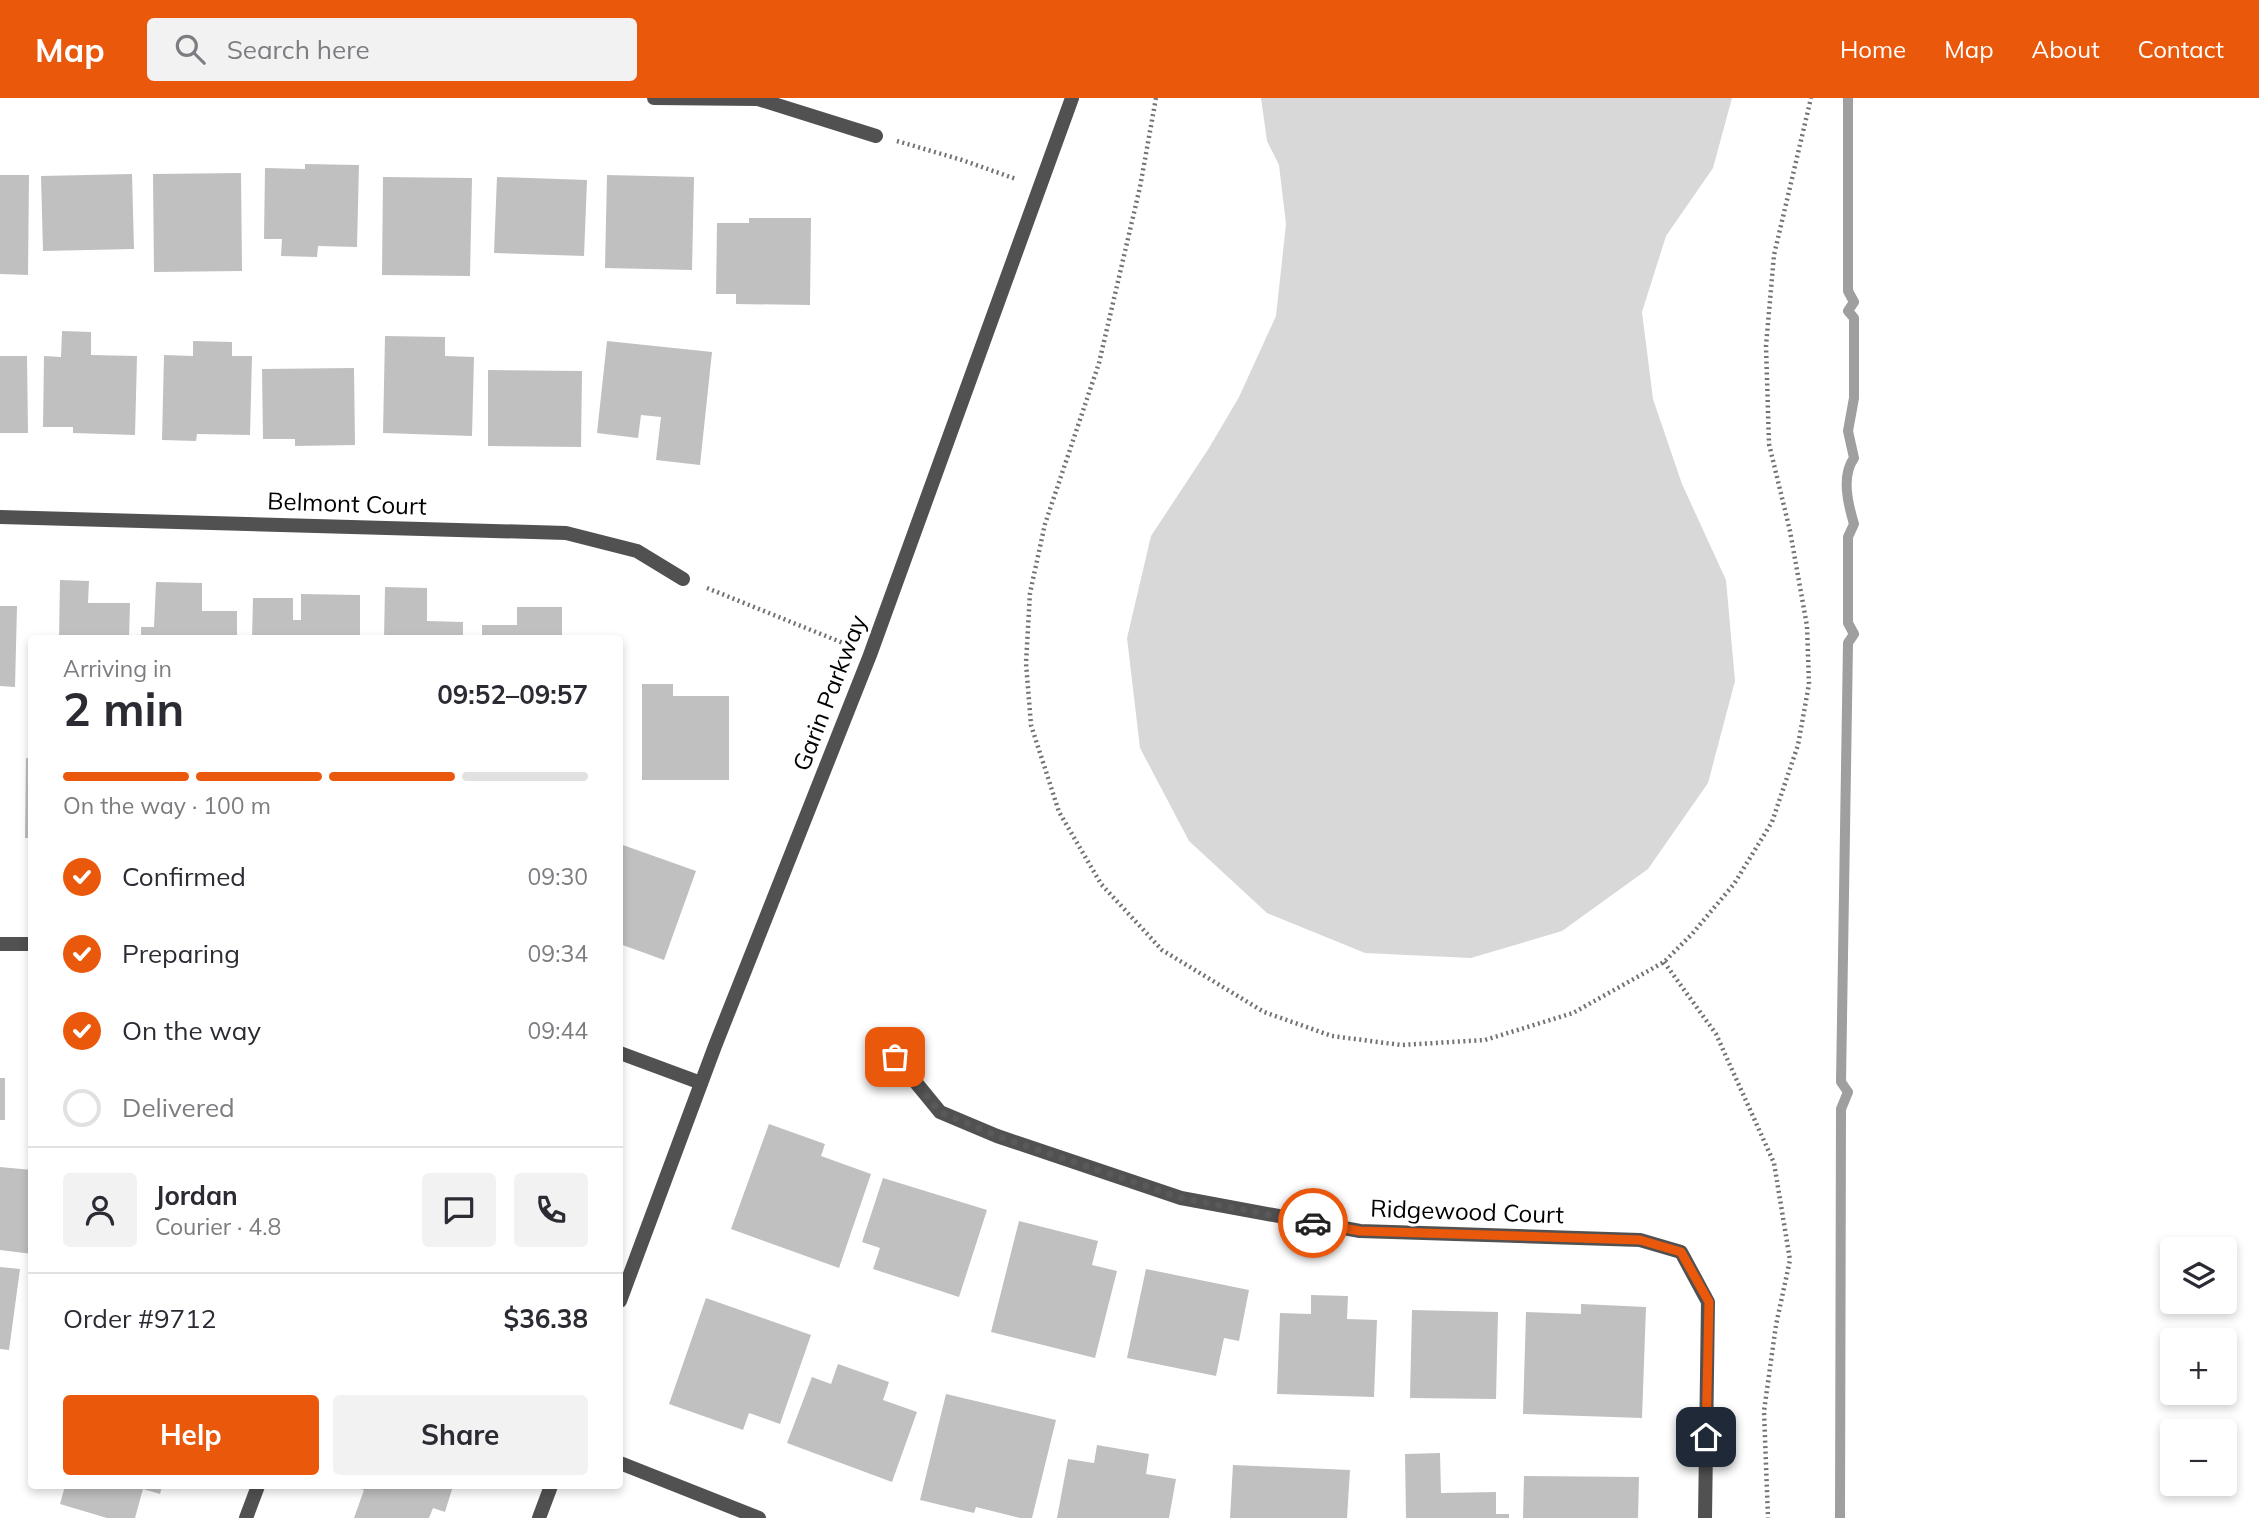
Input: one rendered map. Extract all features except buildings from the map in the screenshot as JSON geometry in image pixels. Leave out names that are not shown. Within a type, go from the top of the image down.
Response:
[{"type":"street","points":[[654,98],[758,99],[876,135]]},
{"type":"street","name":"Garin Parkway","points":[[623,1293],[701,1083],[870,655],[1072,98]]},
{"type":"street","name":"Belmont Court","points":[[0,517],[566,533],[637,551],[683,579]]},
{"type":"street","points":[[0,944],[28,944]]},
{"type":"street","points":[[623,1054],[701,1083]]},
{"type":"street","name":"Ridgewood Court","points":[[895,1057],[940,1112],[997,1136],[1181,1198],[1360,1231],[1640,1240],[1681,1252],[1709,1302],[1705,1518]]},
{"type":"street","points":[[623,1464],[759,1518]]},
{"type":"street","points":[[246,1518],[257,1489]]},
{"type":"street","points":[[539,1518],[550,1489]]},
{"type":"path","points":[[1156,98],[1140,187],[1099,363],[1045,524],[1030,593],[1026,663],[1031,725],[1059,812],[1101,884],[1162,950],[1264,1012],[1332,1036],[1401,1045],[1485,1040],[1573,1013],[1664,962],[1692,934],[1734,884],[1772,822],[1798,745],[1808,684],[1807,626],[1790,531],[1769,444],[1766,346],[1774,255],[1811,98]]},
{"type":"path","points":[[876,135],[962,160],[1040,187]]},
{"type":"path","points":[[683,579],[870,655]]},
{"type":"path","points":[[1664,962],[1716,1034],[1774,1163],[1790,1260],[1776,1325],[1765,1411],[1768,1518]]},
{"type":"shaded area","points":[[1261,98],[1732,98],[1713,168],[1666,236],[1642,312],[1653,399],[1682,484],[1726,580],[1735,681],[1708,783],[1648,869],[1562,931],[1471,958],[1365,953],[1267,913],[1189,841],[1140,748],[1127,638],[1151,536],[1239,397],[1276,316],[1286,224],[1279,165],[1267,141]]},
{"type":"waterway","points":[[1840,1518],[1841,1109],[1848,1092],[1841,1082],[1848,643],[1854,634],[1848,623],[1848,537],[1854,524],[1847,482],[1854,458],[1848,431],[1854,398],[1854,318],[1848,311],[1854,302],[1848,291],[1848,98]]},
{"type":"way so far","points":[[895,1057],[940,1112],[997,1136],[1181,1198],[1313,1223]]},
{"type":"route","points":[[1313,1223],[1360,1231],[1640,1240],[1681,1252],[1709,1302],[1706,1437]]}]
